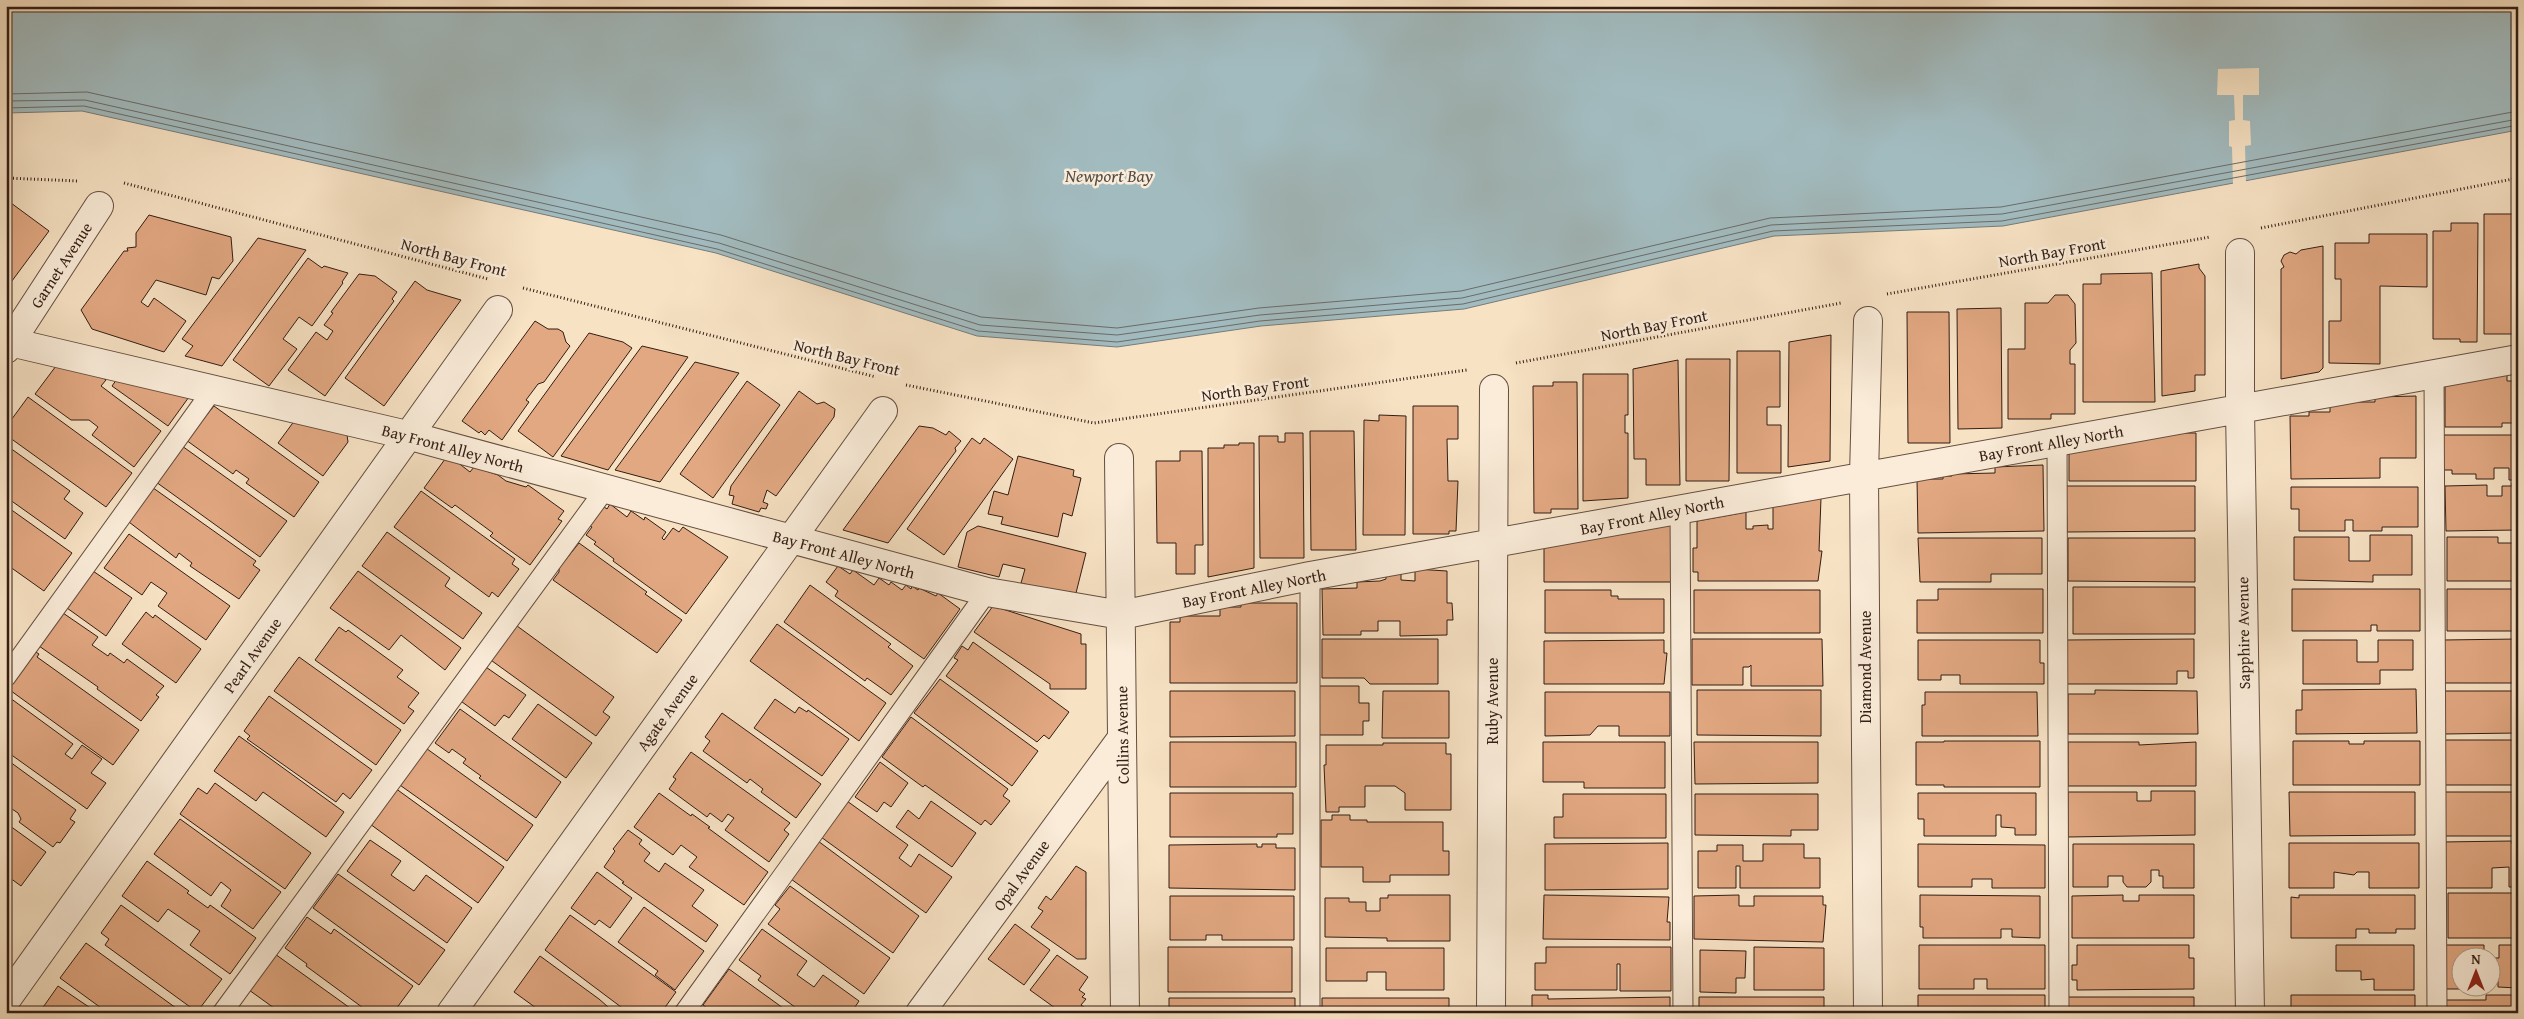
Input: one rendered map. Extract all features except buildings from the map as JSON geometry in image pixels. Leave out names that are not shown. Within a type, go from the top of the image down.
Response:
[{"type":"street","name":"Garnet Avenue","points":[[8,344],[99,206]]},
{"type":"street","name":"Sapphire Avenue","points":[[2240,253],[2240,409],[2250,1013]]},
{"type":"street","name":"Diamond Avenue","points":[[1868,1013],[1864,475],[1873,309]]},
{"type":"street","name":"Pearl Avenue","points":[[6,1000],[407,435],[498,310]]},
{"type":"street","name":"Bay Front Alley North","points":[[8,344],[214,388],[407,435],[987,592],[1121,615],[1310,576],[1493,545],[1864,475],[2057,443],[2518,358]]},
{"type":"street","name":"Ruby Avenue","points":[[1491,1013],[1494,390]]},
{"type":"street","name":"Agate Avenue","points":[[451,1013],[883,411]]},
{"type":"street","name":"Collins Avenue","points":[[1119,458],[1125,1013]]},
{"type":"street","name":"Opal Avenue","points":[[920,1013],[1122,738]]},
{"type":"lane","points":[[2434,373],[2437,1013]]},
{"type":"lane","points":[[6,677],[214,388]]},
{"type":"lane","points":[[2057,443],[2059,1013]]},
{"type":"lane","points":[[222,1013],[606,488]]},
{"type":"lane","points":[[1680,509],[1683,1013]]},
{"type":"lane","points":[[1310,576],[1310,1013]]},
{"type":"lane","points":[[684,1013],[987,592]]},
{"type":"path","points":[[6,178],[84,181]]},
{"type":"path","points":[[2256,229],[2518,178]]},
{"type":"path","name":"North Bay Front","points":[[123,183],[492,279]]},
{"type":"path","name":"North Bay Front","points":[[1873,309],[2219,235]]},
{"type":"path","name":"North Bay Front","points":[[520,287],[885,380]]},
{"type":"path","name":"North Bay Front","points":[[1510,364],[1848,302]]},
{"type":"path","name":"North Bay Front","points":[[904,384],[1094,423],[1471,370]]},
{"type":"water","name":"Newport Bay","points":[[6,6],[2518,6],[2518,130],[2003,226],[1774,236],[1464,309],[1261,326],[1117,347],[977,336],[716,253],[82,111],[6,113]]},
{"type":"pier","points":[[2259,68],[2259,95],[2243,95],[2243,120],[2250,121],[2251,145],[2245,146],[2246,183],[2233,185],[2232,147],[2229,146],[2229,121],[2235,120],[2234,95],[2217,95],[2218,69]]}]
